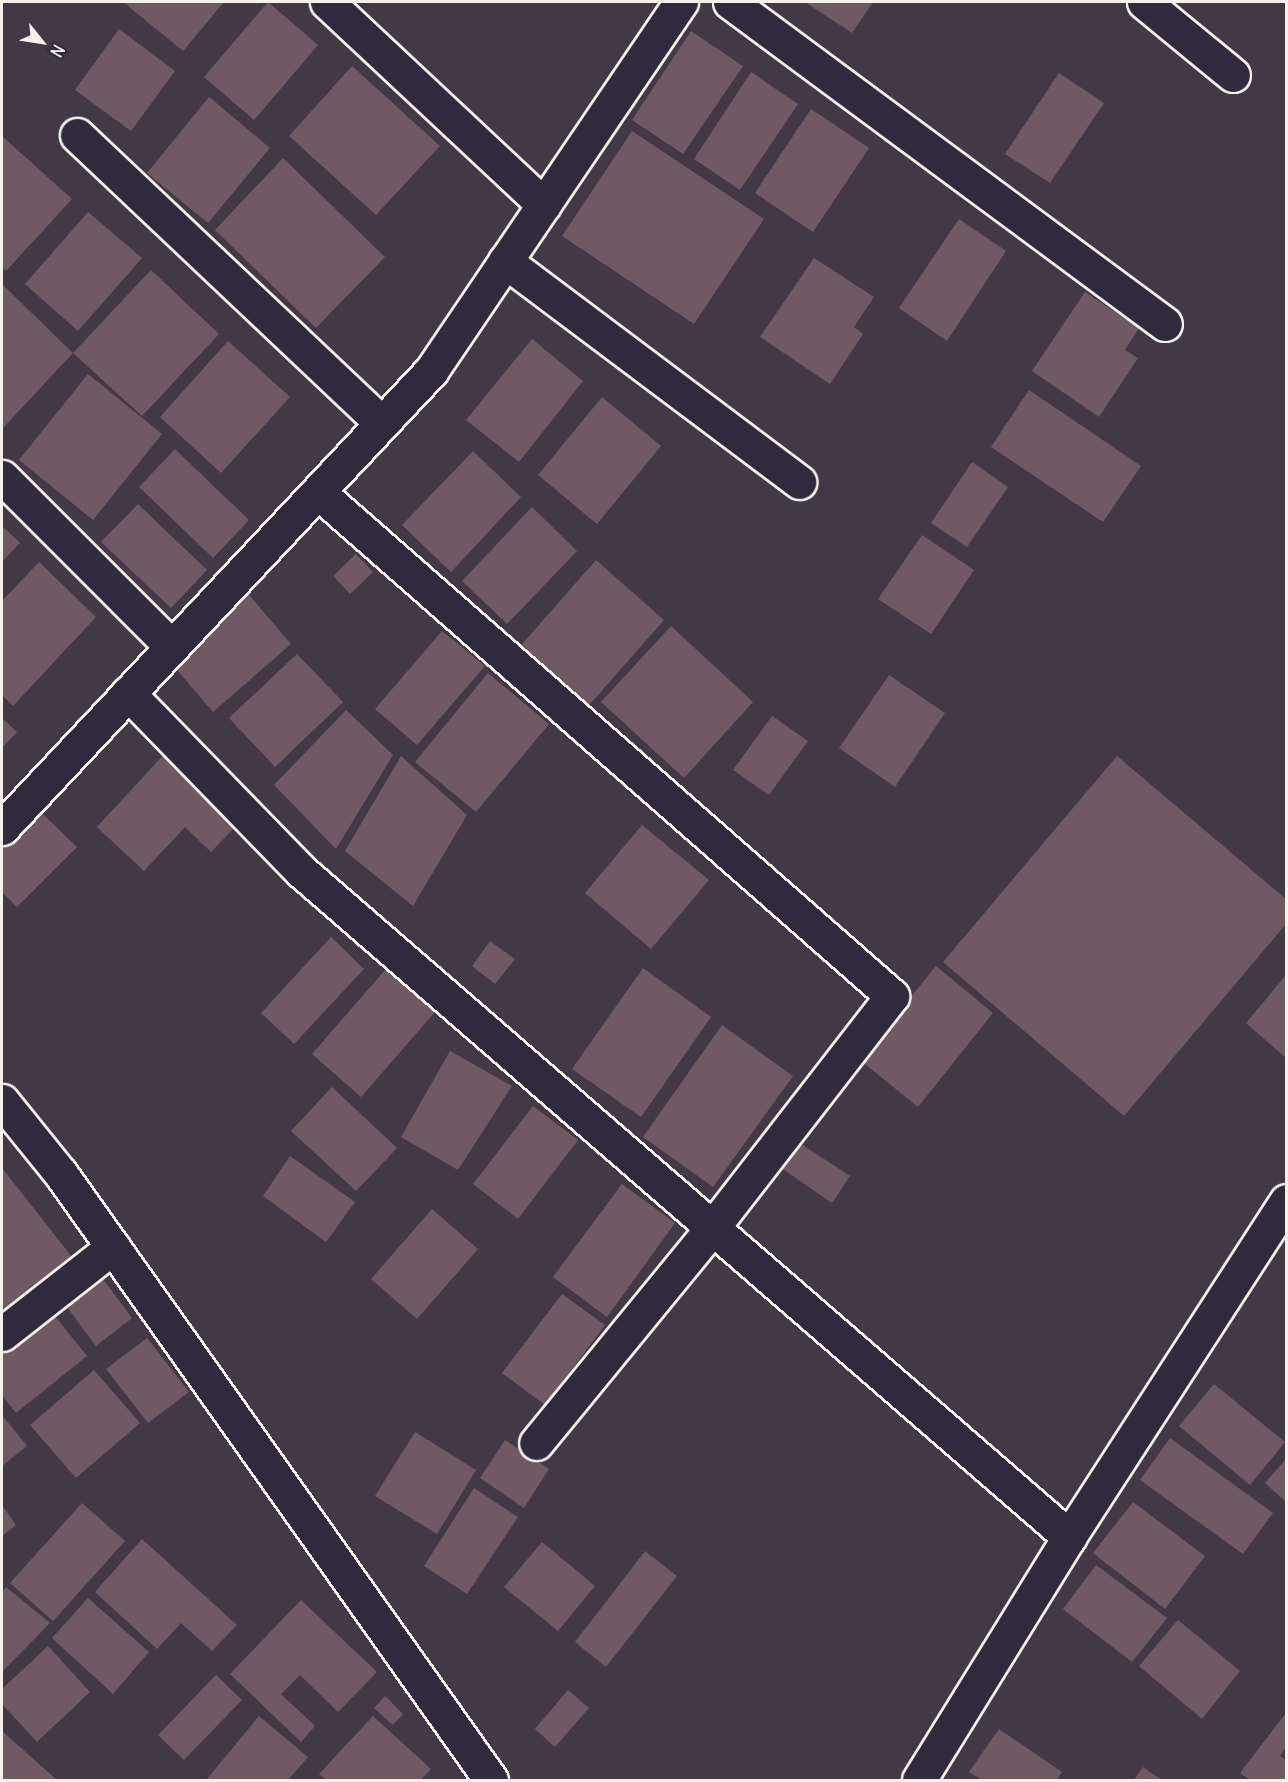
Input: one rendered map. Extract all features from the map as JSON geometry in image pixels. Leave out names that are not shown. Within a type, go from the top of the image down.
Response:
[{"type":"street","points":[[327,2],[543,205]]},
{"type":"street","points":[[2,828],[431,371],[681,2]]},
{"type":"street","points":[[730,2],[1165,324]]},
{"type":"street","points":[[1144,2],[1233,75]]},
{"type":"street","points":[[77,135],[382,423]]},
{"type":"street","points":[[505,261],[799,482]]},
{"type":"street","points":[[2,477],[172,647]]},
{"type":"street","points":[[318,492],[892,996],[713,1227],[536,1443]]},
{"type":"street","points":[[128,693],[301,872],[1069,1537]]},
{"type":"street","points":[[2,1101],[61,1174],[113,1247],[481,1776]]},
{"type":"street","points":[[919,1780],[1069,1537],[1287,1201]]},
{"type":"street","points":[[2,1334],[113,1247]]},
{"type":"building","points":[[123,2],[224,2],[183,51]]},
{"type":"building","points":[[268,2],[318,45],[254,120],[204,77]]},
{"type":"building","points":[[805,2],[873,2],[852,33]]},
{"type":"building","points":[[119,29],[175,71],[131,131],[75,90]]},
{"type":"building","points":[[691,31],[743,66],[683,154],[632,120]]},
{"type":"building","points":[[352,66],[440,146],[376,215],[289,136]]},
{"type":"building","points":[[751,72],[798,104],[740,190],[694,159]]},
{"type":"building","points":[[1059,73],[1104,103],[1050,183],[1005,154]]},
{"type":"building","points":[[209,97],[270,148],[208,223],[147,173]]},
{"type":"building","points":[[811,109],[869,148],[813,232],[755,193]]},
{"type":"building","points":[[632,131],[764,219],[694,324],[562,236]]},
{"type":"building","points":[[2,136],[72,199],[6,271],[2,267]]},
{"type":"building","points":[[283,158],[385,257],[316,328],[215,230]]},
{"type":"building","points":[[88,212],[142,258],[78,331],[25,284]]},
{"type":"building","points":[[959,219],[1006,251],[947,341],[899,308]]},
{"type":"building","points":[[814,258],[874,297],[854,327],[863,334],[830,384],[760,337]]},
{"type":"building","points":[[151,270],[219,334],[142,416],[73,353]]},
{"type":"building","points":[[2,284],[73,353],[2,429]]},
{"type":"building","points":[[1085,292],[1139,328],[1125,350],[1138,358],[1099,417],[1032,371]]},
{"type":"building","points":[[532,339],[583,381],[519,462],[466,420]]},
{"type":"building","points":[[228,341],[290,397],[221,473],[160,417]]},
{"type":"building","points":[[88,374],[162,434],[93,520],[19,460]]},
{"type":"building","points":[[1029,390],[1141,466],[1103,522],[991,447]]},
{"type":"building","points":[[602,397],[661,446],[597,524],[538,475]]},
{"type":"building","points":[[175,449],[249,520],[213,558],[139,487]]},
{"type":"building","points":[[473,451],[521,497],[451,572],[402,525]]},
{"type":"building","points":[[972,462],[1008,487],[967,547],[931,523]]},
{"type":"building","points":[[138,504],[207,570],[171,608],[101,542]]},
{"type":"building","points":[[532,507],[577,551],[507,624],[462,581]]},
{"type":"building","points":[[2,526],[20,543],[2,562]]},
{"type":"building","points":[[922,535],[974,570],[931,634],[878,599]]},
{"type":"building","points":[[356,554],[373,572],[350,594],[333,576]]},
{"type":"building","points":[[596,560],[664,620],[584,711],[516,651]]},
{"type":"building","points":[[39,562],[96,617],[13,706],[2,695],[2,601]]},
{"type":"building","points":[[244,589],[291,644],[213,712],[165,656]]},
{"type":"building","points":[[671,626],[753,702],[684,778],[601,702]]},
{"type":"building","points":[[442,631],[485,666],[417,745],[375,709]]},
{"type":"building","points":[[297,654],[343,702],[275,767],[229,718]]},
{"type":"building","points":[[488,673],[549,724],[476,812],[415,762]]},
{"type":"building","points":[[889,675],[945,713],[895,787],[839,748]]},
{"type":"building","points":[[346,710],[393,755],[336,849],[274,785]]},
{"type":"building","points":[[772,716],[808,741],[769,795],[733,770]]},
{"type":"building","points":[[2,718],[17,732],[2,748]]},
{"type":"building","points":[[169,749],[243,819],[211,852],[185,827],[144,871],[97,827]]},
{"type":"building","points":[[401,756],[467,815],[413,906],[345,851]]},
{"type":"building","points":[[1117,756],[1286,899],[1286,924],[1124,1116],[943,962]]},
{"type":"building","points":[[24,796],[77,847],[17,907],[2,892],[2,819]]},
{"type":"building","points":[[642,825],[709,880],[651,949],[585,893]]},
{"type":"building","points":[[331,937],[364,969],[294,1044],[261,1013]]},
{"type":"building","points":[[490,941],[515,959],[495,984],[472,966]]},
{"type":"building","points":[[936,966],[993,1013],[918,1107],[860,1060]]},
{"type":"building","points":[[643,968],[711,1017],[641,1117],[572,1069]]},
{"type":"building","points":[[386,969],[435,1012],[361,1097],[312,1054]]},
{"type":"building","points":[[1286,975],[1286,1058],[1246,1023]]},
{"type":"building","points":[[722,1025],[793,1076],[713,1187],[643,1137]]},
{"type":"building","points":[[450,1051],[512,1086],[458,1170],[401,1137]]},
{"type":"building","points":[[332,1087],[397,1148],[356,1191],[291,1131]]},
{"type":"building","points":[[533,1106],[578,1140],[518,1219],[473,1184]]},
{"type":"building","points":[[795,1140],[850,1176],[832,1203],[777,1165]]},
{"type":"building","points":[[290,1156],[355,1202],[326,1242],[263,1196]]},
{"type":"building","points":[[2,1168],[72,1257],[5,1310],[2,1306]]},
{"type":"building","points":[[622,1184],[675,1223],[607,1317],[553,1277]]},
{"type":"building","points":[[432,1209],[478,1249],[417,1319],[371,1279]]},
{"type":"building","points":[[100,1275],[132,1318],[96,1346],[64,1303]]},
{"type":"building","points":[[562,1294],[605,1325],[545,1405],[502,1373]]},
{"type":"building","points":[[46,1305],[87,1356],[16,1413],[2,1395],[2,1342]]},
{"type":"building","points":[[147,1338],[189,1392],[148,1423],[106,1369]]},
{"type":"building","points":[[94,1370],[140,1423],[76,1478],[30,1425]]},
{"type":"building","points":[[1214,1384],[1285,1442],[1250,1485],[1179,1426]]},
{"type":"building","points":[[2,1415],[27,1446],[2,1466]]},
{"type":"building","points":[[415,1432],[476,1470],[437,1534],[375,1496]]},
{"type":"building","points":[[1170,1438],[1273,1513],[1243,1554],[1140,1480]]},
{"type":"building","points":[[505,1440],[549,1469],[524,1508],[480,1478]]},
{"type":"building","points":[[1286,1459],[1286,1502],[1265,1483]]},
{"type":"building","points":[[474,1488],[518,1517],[467,1594],[424,1566]]},
{"type":"building","points":[[1133,1502],[1205,1556],[1165,1609],[1093,1553]]},
{"type":"building","points":[[82,1503],[125,1541],[53,1621],[10,1583]]},
{"type":"building","points":[[2,1505],[16,1525],[2,1536]]},
{"type":"building","points":[[142,1539],[237,1625],[212,1651],[181,1623],[157,1649],[95,1592]]},
{"type":"building","points":[[542,1542],[595,1586],[558,1631],[504,1587]]},
{"type":"building","points":[[645,1551],[677,1576],[606,1667],[575,1642]]},
{"type":"building","points":[[1096,1565],[1167,1618],[1132,1662],[1063,1609]]},
{"type":"building","points":[[6,1587],[50,1623],[2,1672],[2,1592]]},
{"type":"building","points":[[88,1598],[149,1652],[113,1694],[52,1638]]},
{"type":"building","points":[[301,1600],[377,1672],[338,1712],[300,1675],[281,1694],[315,1726],[301,1742],[230,1674]]},
{"type":"building","points":[[1178,1620],[1240,1671],[1202,1719],[1139,1666]]},
{"type":"building","points":[[48,1646],[90,1692],[37,1742],[2,1704],[2,1689]]},
{"type":"building","points":[[216,1675],[242,1700],[184,1760],[158,1735]]},
{"type":"building","points":[[568,1690],[589,1708],[555,1747],[535,1729]]},
{"type":"building","points":[[385,1696],[403,1714],[393,1725],[374,1708]]},
{"type":"building","points":[[1286,1713],[1286,1747],[1280,1756],[1286,1760],[1286,1780],[1250,1780],[1240,1773]]},
{"type":"building","points":[[259,1716],[308,1757],[288,1780],[207,1779]]},
{"type":"building","points":[[373,1716],[431,1769],[421,1780],[326,1780],[319,1774]]},
{"type":"building","points":[[999,1729],[1062,1772],[1057,1780],[982,1780],[969,1772]]},
{"type":"building","points":[[2,1731],[57,1780],[2,1780]]},
{"type":"building","points":[[1143,1767],[1162,1780],[1134,1780]]}]
